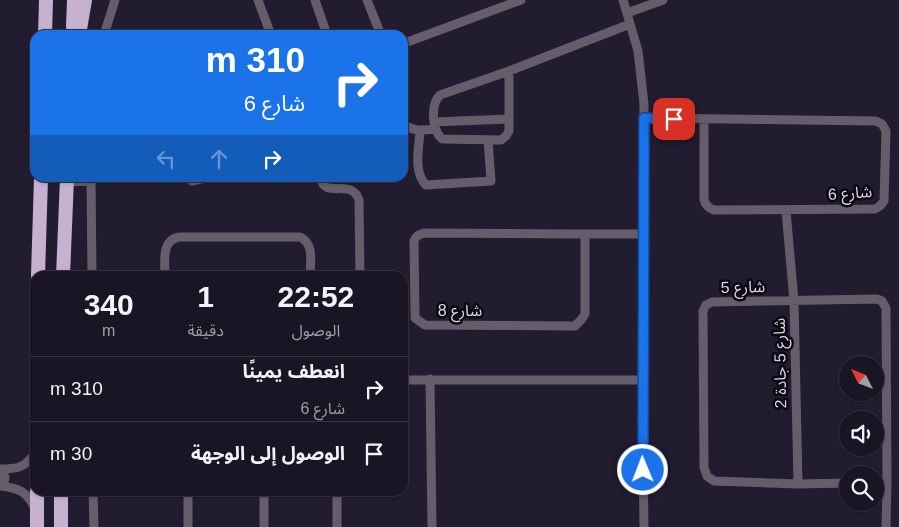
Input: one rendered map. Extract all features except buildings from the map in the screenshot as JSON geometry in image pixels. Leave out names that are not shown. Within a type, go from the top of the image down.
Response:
[{"type":"highway","points":[[80,30],[85,0]]},
{"type":"highway","points":[[46,4],[46,30]]},
{"type":"highway","points":[[72,30],[74,4]]},
{"type":"highway","points":[[38,271],[41,182]]},
{"type":"highway","points":[[62,271],[67,182]]},
{"type":"highway","points":[[37,496],[37,523]]},
{"type":"highway","points":[[61,496],[62,527]]},
{"type":"street","points":[[106,30],[115,0]]},
{"type":"street","points":[[258,0],[269,30]]},
{"type":"street","points":[[315,0],[325,30]]},
{"type":"street","points":[[367,0],[379,30]]},
{"type":"street","points":[[408,42],[521,0]]},
{"type":"street","points":[[623,0],[638,51],[644,118],[642,380],[644,527]]},
{"type":"street","points":[[627,13],[663,0]]},
{"type":"street","points":[[509,71],[509,131],[506,136],[501,140],[488,140],[442,139],[437,135],[434,125],[434,104],[440,95],[509,71],[630,24]]},
{"type":"street","name":"شارع 6","points":[[644,118],[876,121],[884,126],[886,131],[886,198],[875,209],[714,210],[706,206],[704,198],[704,120]]},
{"type":"street","points":[[408,126],[420,131],[434,125],[509,120]]},
{"type":"street","points":[[420,131],[418,173],[420,180],[426,185],[491,181],[488,140]]},
{"type":"street","points":[[91,182],[92,271]]},
{"type":"street","points":[[322,182],[328,188],[351,190],[357,195],[360,271]]},
{"type":"street","name":"شارع 5 جادة 2","points":[[786,211],[794,301],[798,484]]},
{"type":"street","name":"شارع 8","points":[[586,234],[585,314],[582,320],[575,326],[425,325],[415,318],[414,241],[418,235],[424,233],[643,234]]},
{"type":"street","points":[[165,271],[166,249],[170,240],[179,237],[207,237],[304,238],[310,247],[310,271]]},
{"type":"street","name":"شارع 5","points":[[839,483],[798,484],[714,481],[707,476],[704,468],[705,308],[712,302],[877,299],[885,304],[888,482],[886,527]]},
{"type":"street","points":[[430,379],[432,527]]},
{"type":"street","points":[[408,380],[642,380]]},
{"type":"street","points":[[0,486],[4,483],[5,478],[0,469],[12,469],[26,465],[30,460]]},
{"type":"street","points":[[884,482],[888,482]]},
{"type":"street","points":[[0,486],[22,491],[29,497],[35,509],[37,523]]},
{"type":"street","points":[[93,496],[94,527]]},
{"type":"street","points":[[188,496],[188,527]]},
{"type":"street","points":[[264,496],[264,527]]},
{"type":"street","points":[[337,496],[337,527]]},
{"type":"route","points":[[643,470],[644,118],[674,119]]}]
